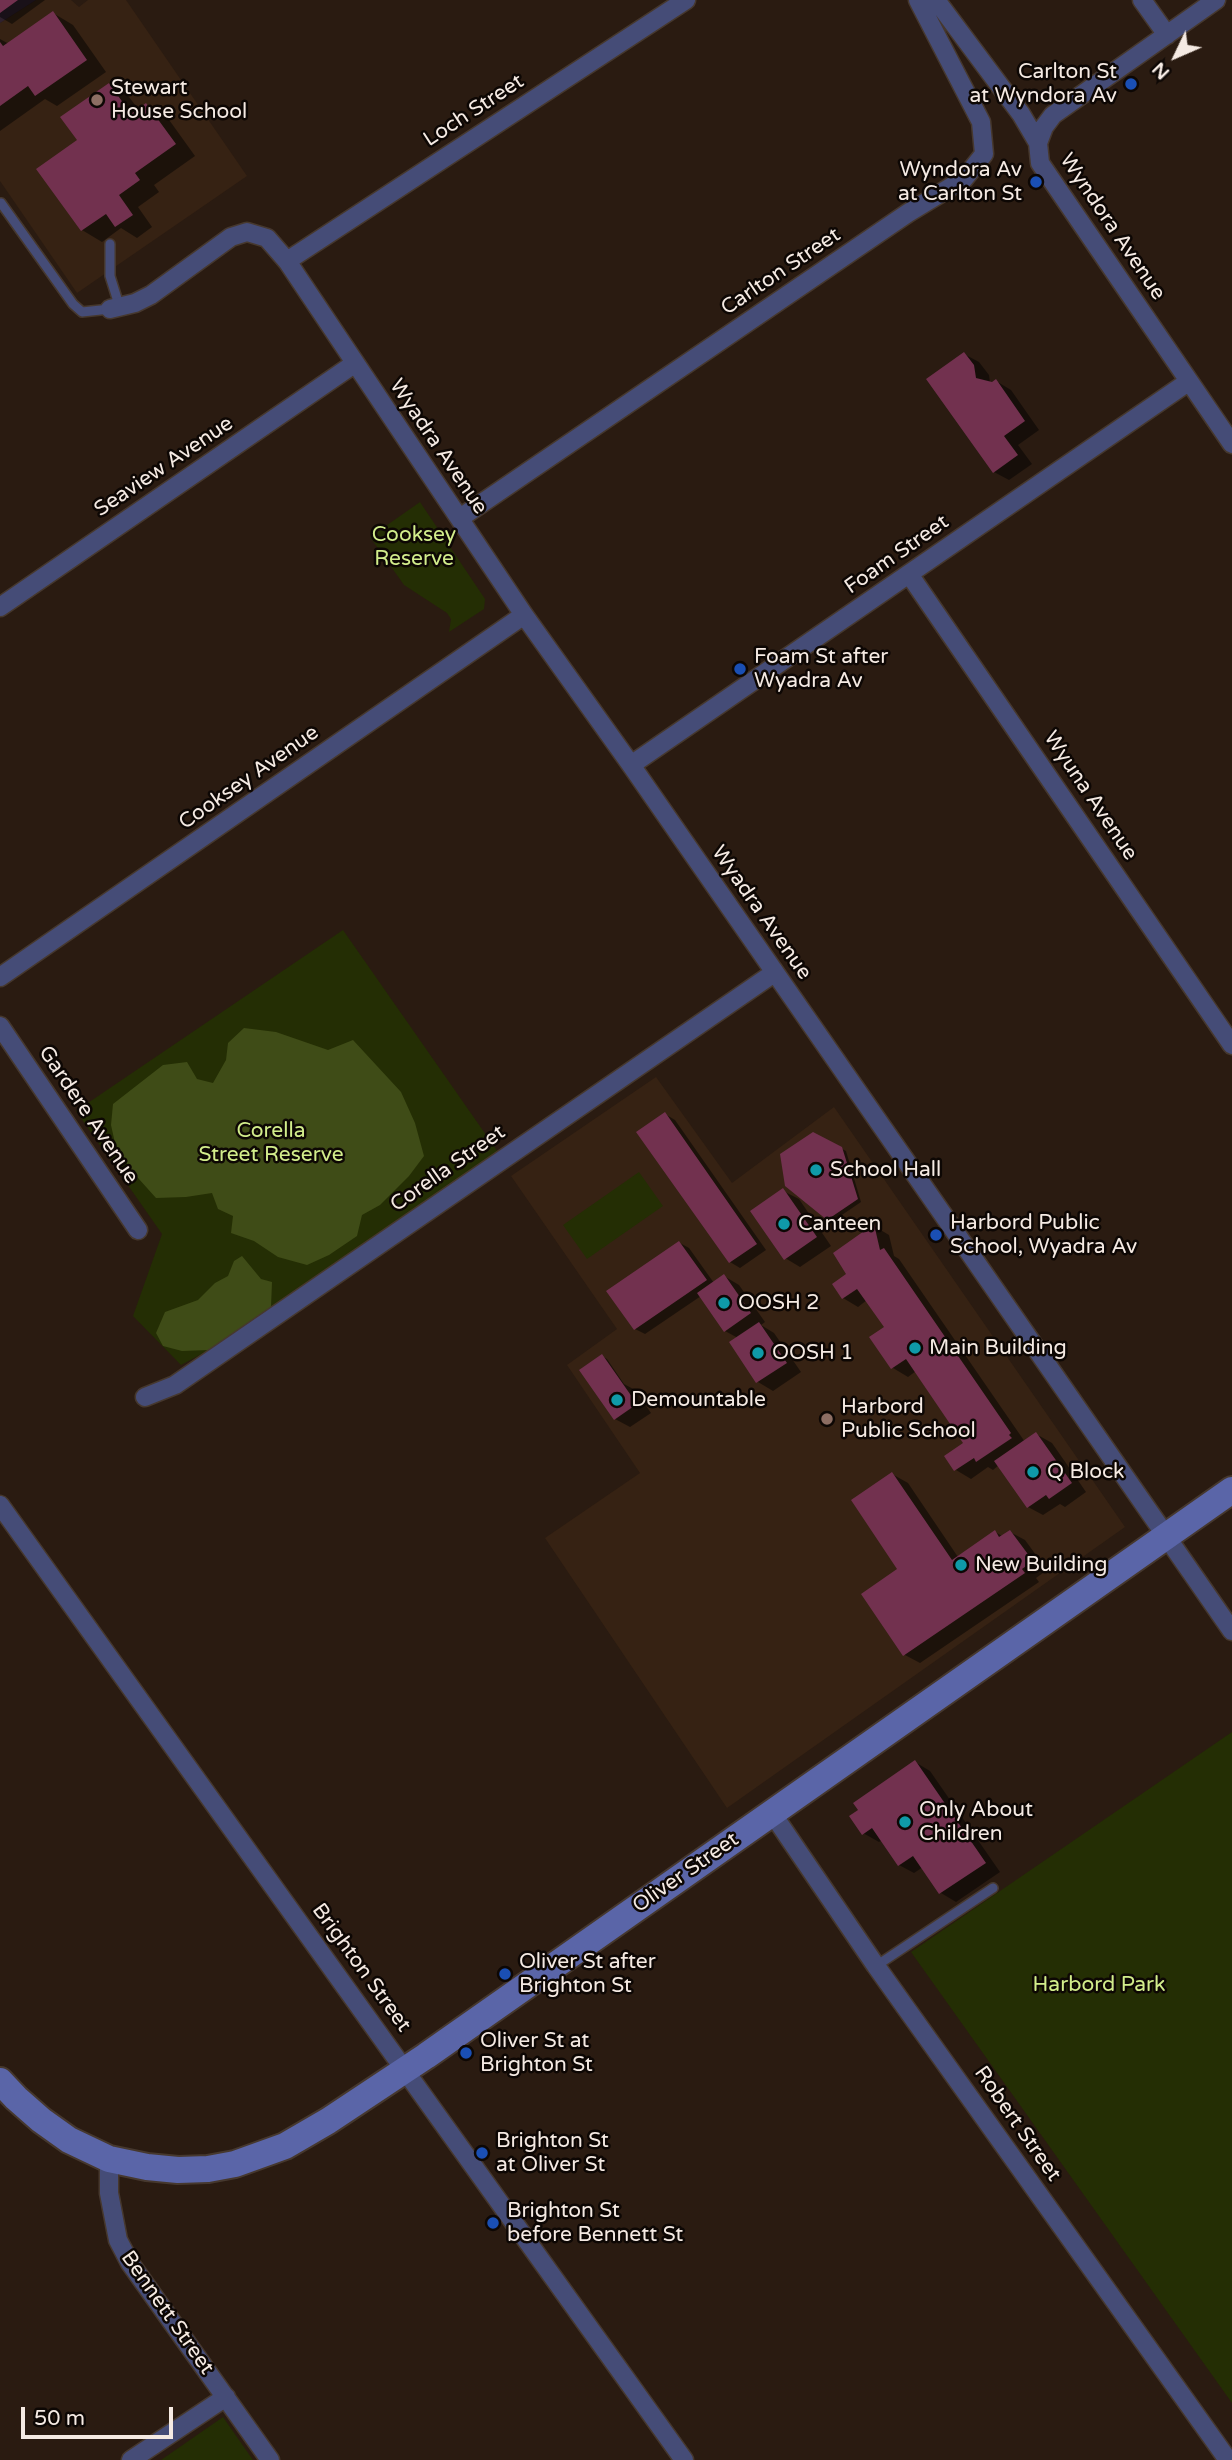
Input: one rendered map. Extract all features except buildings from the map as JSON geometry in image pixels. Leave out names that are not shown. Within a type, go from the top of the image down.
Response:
[{"type":"main road","name":"Oliver Street","points":[[109,2159],[147,2167],[208,2169],[234,2164],[285,2146],[328,2122],[1232,1490]]},
{"type":"main road","points":[[0,2081],[41,2120],[68,2140],[109,2159]]},
{"type":"street","name":"Loch Street","points":[[287,261],[686,0]]},
{"type":"street","name":"Carlton Street","points":[[460,518],[897,221],[964,179],[984,154],[981,122],[918,0]]},
{"type":"street","name":"Wyndora Avenue","points":[[936,0],[1021,114],[1038,143],[1040,163],[1232,444]]},
{"type":"street","points":[[1142,0],[1167,35]]},
{"type":"street","points":[[1038,143],[1044,127],[1054,115],[1216,0]]},
{"type":"street","name":"Wyadra Avenue","points":[[115,308],[151,295],[231,237],[247,232],[267,238],[287,261],[524,615],[1232,1631]]},
{"type":"street","name":"Seaview Avenue","points":[[0,607],[354,364]]},
{"type":"street","name":"Foam Street","points":[[631,765],[1188,382]]},
{"type":"street","name":"Wyuna Avenue","points":[[909,574],[1232,1045]]},
{"type":"street","name":"Cooksey Avenue","points":[[0,977],[524,615]]},
{"type":"street","name":"Corella Street","points":[[145,1397],[175,1385],[774,973]]},
{"type":"street","name":"Gardere Avenue","points":[[0,1026],[138,1230]]},
{"type":"street","name":"Brighton Street","points":[[0,1505],[684,2460]]},
{"type":"street","name":"Robert Street","points":[[772,1813],[876,1966],[1228,2460]]},
{"type":"street","name":"Bennett Street","points":[[109,2159],[109,2193],[118,2241],[130,2263],[271,2460]]},
{"type":"street","points":[[131,2460],[226,2397]]},
{"type":"lane","points":[[1,203],[73,304],[82,312],[115,308],[110,276],[110,244]]},
{"type":"lane","points":[[876,1966],[993,1888]]},
{"type":"shaded area","points":[[0,0],[36,0],[0,23]]},
{"type":"shaded area","name":"Stewart House School","points":[[36,0],[71,0],[79,7],[88,0],[126,0],[247,176],[77,293],[0,181],[0,23]]},
{"type":"shaded area","name":"Harbord Public School","points":[[656,1077],[732,1183],[834,1107],[1125,1527],[727,1808],[545,1538],[640,1473],[567,1365],[617,1329],[511,1176]]},
{"type":"green space","name":"Cooksey Reserve","points":[[420,502],[485,599],[484,609],[449,632],[451,619],[447,613],[404,585],[370,537]]},
{"type":"green space","name":"Corella Street Reserve","points":[[343,930],[498,1152],[209,1350],[181,1365],[133,1316],[162,1234],[76,1111]]},
{"type":"green space","points":[[244,1028],[276,1032],[328,1050],[353,1040],[401,1092],[415,1123],[424,1156],[409,1176],[380,1205],[362,1215],[357,1236],[329,1255],[307,1265],[278,1257],[254,1241],[231,1233],[233,1216],[218,1209],[212,1193],[156,1198],[130,1169],[115,1143],[111,1125],[113,1104],[163,1065],[187,1062],[197,1079],[213,1083],[226,1060],[228,1043]]},
{"type":"green space","points":[[639,1172],[663,1206],[587,1259],[563,1225]]},
{"type":"green space","points":[[242,1256],[261,1279],[272,1282],[271,1307],[209,1350],[182,1351],[163,1346],[156,1333],[165,1312],[198,1300],[215,1283],[228,1276],[234,1261]]},
{"type":"green space","name":"Harbord Park","points":[[1232,1732],[1232,2403],[911,1952]]},
{"type":"green space","points":[[223,2417],[253,2460],[161,2460]]},
{"type":"place","name":"Carlton St at Wyndora Av","points":[[1131,84]]},
{"type":"place","name":"Stewart House School","points":[[97,100]]},
{"type":"place","name":"Wyndora Av at Carlton St","points":[[1036,182]]},
{"type":"place","name":"Foam St after Wyadra Av","points":[[740,669]]},
{"type":"place","name":"School Hall","points":[[816,1170]]},
{"type":"place","name":"Canteen","points":[[784,1224]]},
{"type":"place","name":"Harbord Public School, Wyadra Av","points":[[936,1235]]},
{"type":"place","name":"OOSH 2","points":[[724,1303]]},
{"type":"place","name":"Main Building","points":[[915,1348]]},
{"type":"place","name":"OOSH 1","points":[[758,1353]]},
{"type":"place","name":"Demountable","points":[[617,1400]]},
{"type":"place","name":"Harbord Public School","points":[[827,1419]]},
{"type":"place","name":"Q Block","points":[[1033,1472]]},
{"type":"place","name":"New Building","points":[[961,1565]]},
{"type":"place","name":"Only About Children","points":[[905,1822]]},
{"type":"place","name":"Oliver St after Brighton St","points":[[505,1974]]},
{"type":"place","name":"Oliver St at Brighton St","points":[[466,2053]]},
{"type":"place","name":"Brighton St at Oliver St","points":[[482,2153]]},
{"type":"place","name":"Brighton St before Bennett St","points":[[493,2223]]}]
